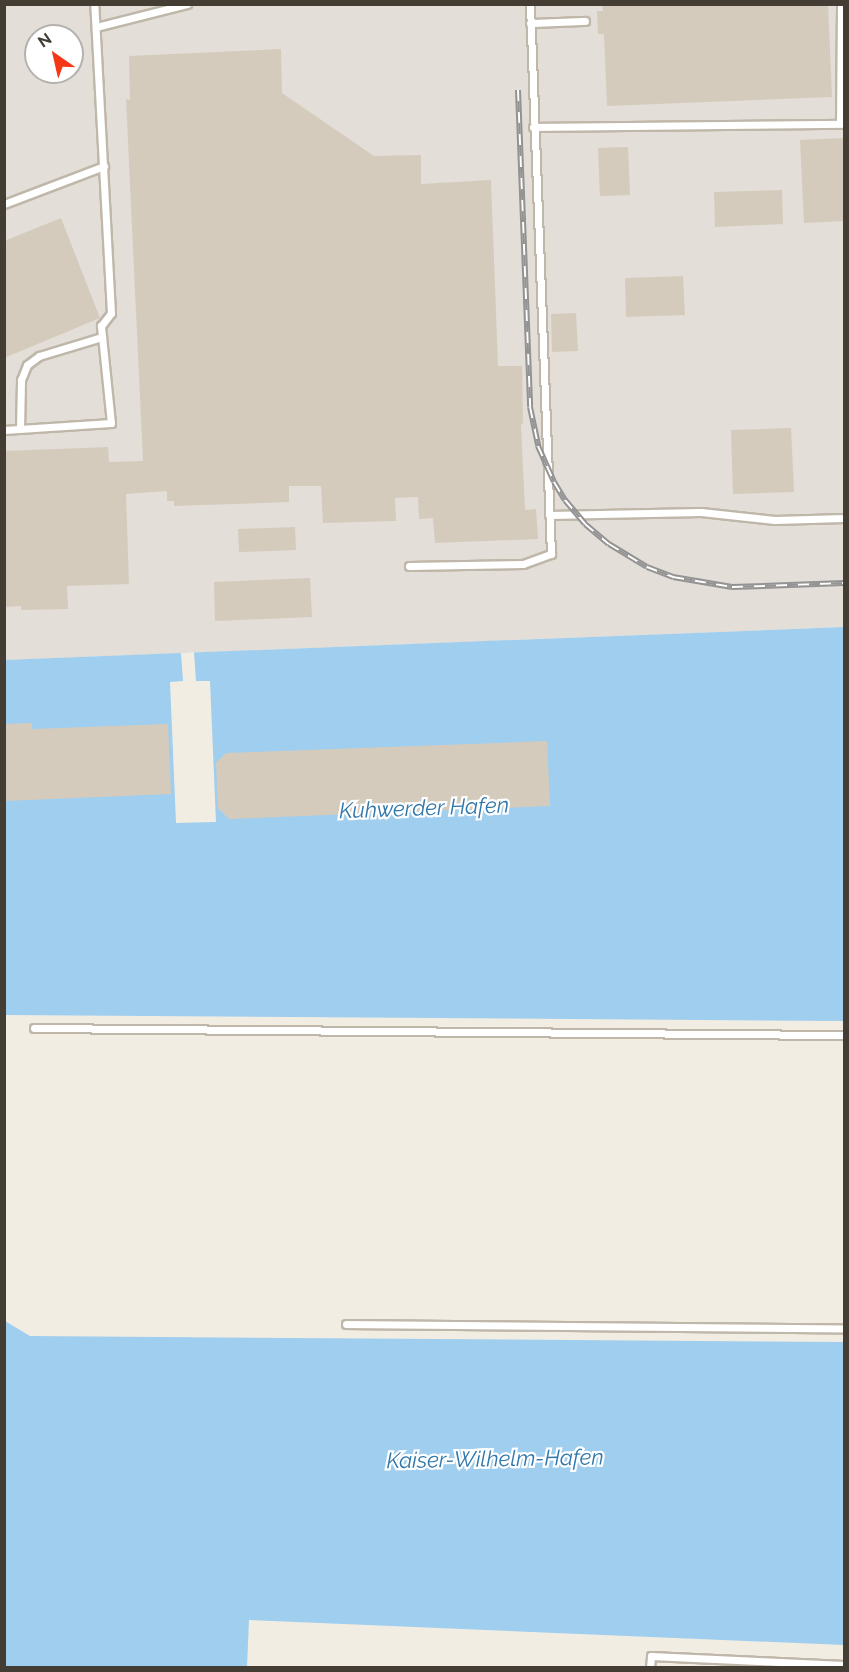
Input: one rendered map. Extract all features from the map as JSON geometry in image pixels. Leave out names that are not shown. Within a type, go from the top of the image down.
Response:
[{"type":"lane","points":[[4,430],[111,423],[101,326],[111,313],[94,4]]},
{"type":"lane","points":[[96,27],[187,4]]},
{"type":"lane","points":[[409,566],[523,564],[551,554],[530,4]]},
{"type":"lane","points":[[533,127],[842,124],[841,4]]},
{"type":"lane","points":[[530,23],[585,21]]},
{"type":"lane","points":[[4,204],[104,166]]},
{"type":"lane","points":[[20,429],[21,380],[27,364],[39,356],[102,337]]},
{"type":"lane","points":[[549,514],[701,512],[774,520],[844,518]]},
{"type":"lane","points":[[34,1028],[844,1035]]},
{"type":"lane","points":[[346,1324],[844,1328]]},
{"type":"lane","points":[[650,1668],[651,1656],[844,1665]]},
{"type":"shaded area","points":[[4,5],[844,5],[844,627],[5,660]]},
{"type":"water","name":"Kuhwerder Hafen","points":[[844,627],[844,1021],[5,1015],[4,660]]},
{"type":"water","name":"Kaiser-Wilhelm-Hafen","points":[[5,1321],[30,1336],[844,1342],[844,1645],[249,1620],[247,1667],[5,1667]]},
{"type":"pier","points":[[194,652],[196,681],[210,681],[216,822],[176,823],[170,682],[183,681],[181,653]]},
{"type":"building","points":[[602,4],[828,4],[832,97],[607,106],[604,34],[598,34],[597,11],[603,11]]},
{"type":"building","points":[[281,49],[282,93],[374,156],[421,155],[421,184],[491,180],[498,366],[522,366],[523,424],[521,424],[525,510],[536,509],[538,539],[435,543],[433,518],[419,519],[418,497],[395,498],[396,521],[323,523],[321,486],[289,486],[289,502],[174,506],[174,501],[167,501],[167,491],[126,494],[129,584],[67,586],[68,609],[21,610],[21,606],[4,607],[4,451],[108,447],[109,462],[143,461],[126,99],[130,100],[129,56]]},
{"type":"building","points":[[844,138],[844,221],[804,223],[800,140]]},
{"type":"building","points":[[628,147],[630,195],[600,196],[598,148]]},
{"type":"building","points":[[782,190],[783,224],[715,227],[714,192]]},
{"type":"building","points":[[61,218],[100,318],[4,358],[4,241]]},
{"type":"building","points":[[683,276],[685,315],[626,317],[625,278]]},
{"type":"building","points":[[576,313],[578,351],[552,352],[551,314]]},
{"type":"building","points":[[791,428],[794,492],[733,494],[731,430]]},
{"type":"building","points":[[295,527],[296,550],[239,552],[238,529]]},
{"type":"building","points":[[310,578],[312,617],[215,621],[214,582]]},
{"type":"building","points":[[32,723],[32,729],[168,724],[171,794],[4,801],[4,724]]},
{"type":"building","points":[[547,741],[550,806],[229,819],[218,808],[216,763],[226,753]]},
{"type":"railway","points":[[518,90],[530,407],[538,446],[565,500],[585,524],[609,544],[647,567],[673,577],[732,587],[844,583]]}]
